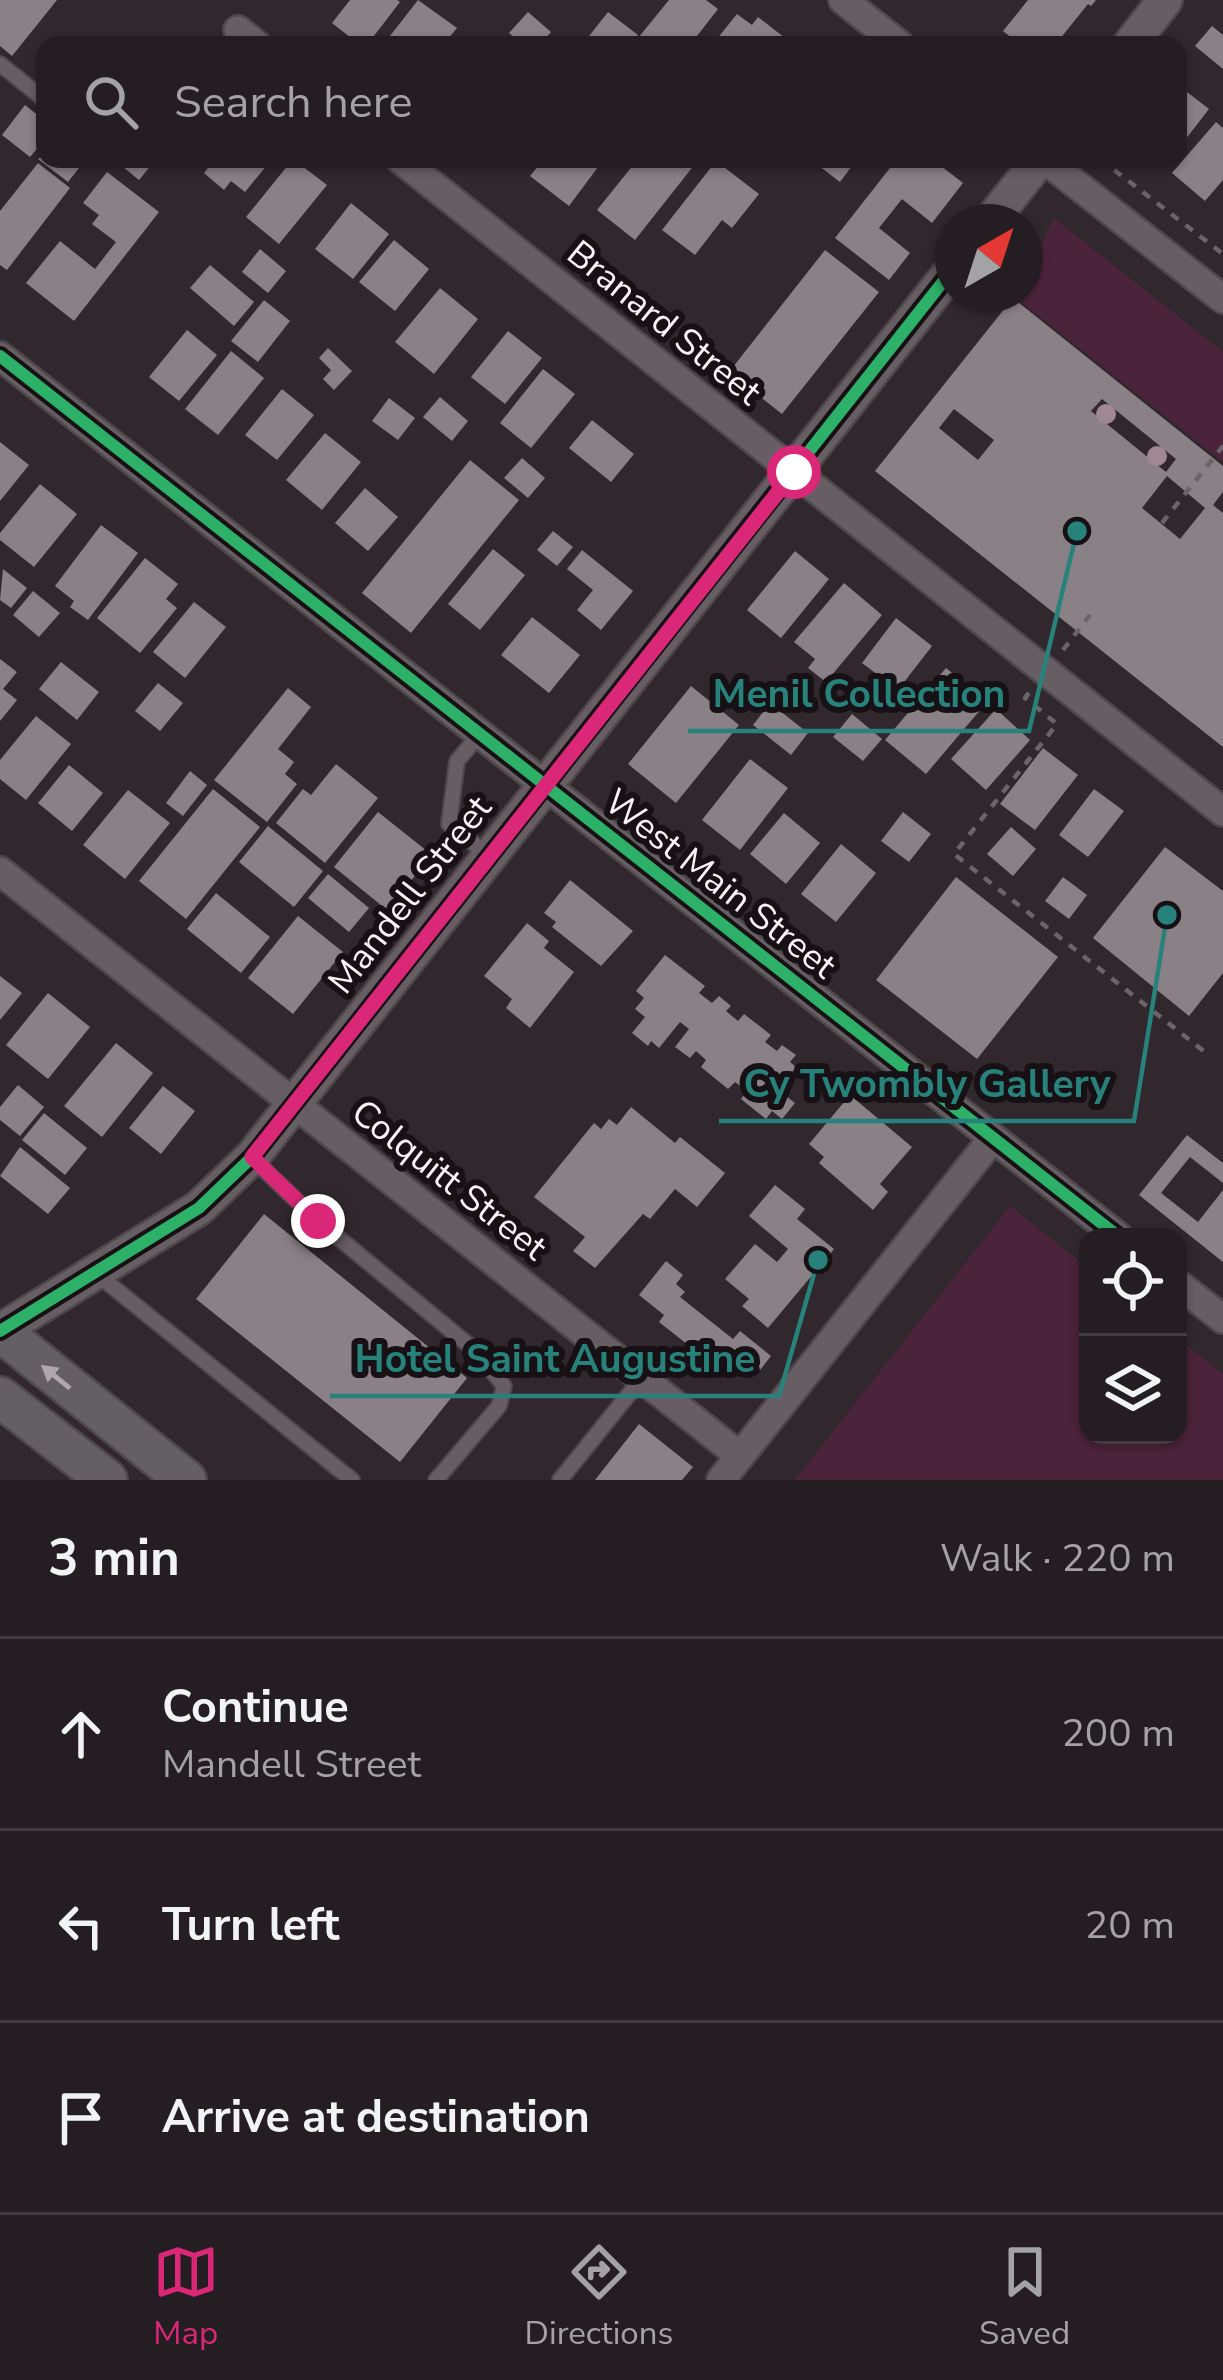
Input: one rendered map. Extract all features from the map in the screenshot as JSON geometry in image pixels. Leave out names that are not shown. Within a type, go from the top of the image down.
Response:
[{"type":"main road","points":[[0,1331],[186,1480]]},
{"type":"main road","points":[[0,1397],[107,1480]]},
{"type":"street","points":[[843,0],[889,36]]},
{"type":"street","points":[[1137,36],[1165,0]]},
{"type":"street","name":"Branard Street","points":[[411,168],[1223,812]]},
{"type":"street","points":[[1005,204],[1035,168]]},
{"type":"street","points":[[1054,168],[1223,299]]},
{"type":"street","name":"Mandell Street","points":[[0,1331],[199,1208],[252,1157],[935,292]]},
{"type":"street","name":"West Main Street","points":[[0,356],[1108,1228]]},
{"type":"street","name":"Colquitt Street","points":[[0,871],[740,1456]]},
{"type":"street","points":[[722,1480],[993,1138]]},
{"type":"street","points":[[1187,1291],[1223,1319]]},
{"type":"lane","points":[[0,64],[36,93]]},
{"type":"lane","points":[[480,734],[457,761],[448,824],[490,857]]},
{"type":"lane","points":[[252,1157],[318,1221],[476,1352],[504,1386],[499,1406],[436,1480]]},
{"type":"lane","points":[[94,1271],[352,1480]]},
{"type":"lane","points":[[560,1480],[642,1378]]},
{"type":"path","points":[[1112,168],[1223,254]]},
{"type":"path","points":[[1162,523],[1223,446]]},
{"type":"path","points":[[1056,659],[1090,615]]},
{"type":"path","points":[[1033,687],[1024,698],[1057,724],[954,854],[1210,1056]]},
{"type":"path","points":[[1021,926],[1030,914]]},
{"type":"shaded area","points":[[1054,218],[1223,352],[1223,462],[1034,312],[1043,312],[1043,240]]},
{"type":"shaded area","points":[[1010,1206],[1079,1261],[1079,1444],[1187,1444],[1187,1346],[1223,1374],[1223,1480],[795,1480]]},
{"type":"building","points":[[0,0],[57,0],[12,56],[0,46]]},
{"type":"building","points":[[350,0],[400,2],[374,36],[349,36],[332,23]]},
{"type":"building","points":[[418,0],[457,28],[450,36],[390,36]]},
{"type":"building","points":[[669,0],[706,0],[718,9],[697,36],[640,36]]},
{"type":"building","points":[[1028,0],[1096,0],[1062,36],[1009,36],[1003,31]]},
{"type":"building","points":[[528,12],[551,32],[548,36],[509,33]]},
{"type":"building","points":[[608,12],[638,35],[637,36],[589,36]]},
{"type":"building","points":[[737,14],[752,25],[758,17],[782,36],[719,36]]},
{"type":"building","points":[[1212,26],[1223,35],[1223,69],[1195,46]]},
{"type":"building","points":[[1187,92],[1209,109],[1187,137]]},
{"type":"building","points":[[25,105],[36,114],[36,150],[30,157],[2,135]]},
{"type":"building","points":[[1216,122],[1223,128],[1223,180],[1205,201],[1172,173],[1187,168],[1187,156]]},
{"type":"building","points":[[36,166],[70,188],[7,270],[0,265],[0,211]]},
{"type":"building","points":[[50,168],[79,168],[68,182]]},
{"type":"building","points":[[124,168],[149,168],[139,180]]},
{"type":"building","points":[[208,168],[265,168],[245,192],[231,181],[224,190],[204,173]]},
{"type":"building","points":[[286,168],[305,168],[327,185],[279,244],[246,217]]},
{"type":"building","points":[[537,168],[597,168],[569,206],[530,176]]},
{"type":"building","points":[[631,168],[692,168],[635,240],[597,210]]},
{"type":"building","points":[[711,168],[725,168],[759,194],[732,228],[722,220],[695,255],[662,230]]},
{"type":"building","points":[[822,168],[850,168],[840,182]]},
{"type":"building","points":[[890,168],[944,168],[963,183],[947,204],[935,204],[932,223],[902,199],[879,228],[910,253],[889,280],[835,238]]},
{"type":"building","points":[[107,172],[159,212],[74,321],[26,283],[60,241],[95,269],[116,242],[92,224],[99,215],[83,203]]},
{"type":"building","points":[[351,203],[389,234],[353,279],[315,249]]},
{"type":"building","points":[[394,240],[429,269],[395,311],[359,282]]},
{"type":"building","points":[[260,249],[286,271],[268,293],[242,272]]},
{"type":"building","points":[[825,250],[879,292],[782,414],[729,372]]},
{"type":"building","points":[[210,265],[254,302],[234,326],[190,288]]},
{"type":"building","points":[[440,288],[478,319],[434,374],[395,342]]},
{"type":"building","points":[[264,300],[290,321],[258,362],[231,341]]},
{"type":"building","points":[[1002,312],[1030,312],[1223,466],[1223,492],[1213,505],[1223,513],[1223,747],[875,471]],"holes":[[[1102,399],[1176,459],[1166,472],[1091,411]],[[954,409],[994,440],[978,460],[939,428]],[[1167,476],[1205,508],[1180,539],[1142,508]]]},
{"type":"building","points":[[187,330],[217,355],[179,401],[149,377]]},
{"type":"building","points":[[508,331],[542,358],[505,404],[471,377]]},
{"type":"building","points":[[328,348],[352,371],[334,390],[323,379],[331,370],[319,358]]},
{"type":"building","points":[[231,351],[264,378],[218,435],[185,409]]},
{"type":"building","points":[[543,369],[575,394],[531,448],[500,423]]},
{"type":"building","points":[[282,389],[314,415],[277,460],[245,435]]},
{"type":"building","points":[[440,397],[468,421],[452,441],[423,417]]},
{"type":"building","points":[[389,398],[415,418],[398,440],[372,421]]},
{"type":"building","points":[[592,420],[634,454],[611,482],[569,448]]},
{"type":"building","points":[[325,433],[361,462],[322,510],[286,480]]},
{"type":"building","points":[[0,442],[29,465],[0,501]]},
{"type":"building","points":[[522,458],[545,478],[528,498],[504,478]]},
{"type":"building","points":[[470,460],[519,500],[411,633],[362,593]]},
{"type":"building","points":[[40,484],[77,514],[34,567],[0,540],[0,533]]},
{"type":"building","points":[[365,488],[398,517],[368,551],[335,523]]},
{"type":"building","points":[[101,525],[138,553],[88,620],[70,607],[74,601],[55,586]]},
{"type":"building","points":[[553,531],[573,547],[557,566],[537,550]]},
{"type":"building","points":[[493,549],[525,575],[480,630],[448,604]]},
{"type":"building","points":[[582,550],[633,591],[601,630],[577,610],[593,590],[567,569]]},
{"type":"building","points":[[795,551],[829,579],[781,638],[747,610]]},
{"type":"building","points":[[145,558],[178,584],[166,599],[177,608],[140,653],[97,618]]},
{"type":"building","points":[[3,569],[27,588],[11,608],[0,600]]},
{"type":"building","points":[[844,583],[882,615],[826,682],[808,668],[815,659],[794,642]]},
{"type":"building","points":[[33,591],[60,613],[39,637],[13,615]]},
{"type":"building","points":[[194,602],[226,627],[185,678],[153,652]]},
{"type":"building","points":[[532,617],[580,655],[549,693],[501,655]]},
{"type":"building","points":[[896,618],[932,646],[898,690],[862,663]]},
{"type":"building","points":[[0,659],[17,672],[3,689],[17,700],[0,721]]},
{"type":"building","points":[[61,662],[99,692],[77,720],[39,689]]},
{"type":"building","points":[[946,668],[987,702],[926,774],[885,740]]},
{"type":"building","points":[[158,683],[183,703],[160,731],[135,711]]},
{"type":"building","points":[[691,686],[739,725],[676,803],[628,764]]},
{"type":"building","points":[[288,688],[311,707],[278,749],[294,762],[285,774],[297,784],[267,822],[214,780]]},
{"type":"building","points":[[770,703],[808,733],[791,755],[753,725]]},
{"type":"building","points":[[996,709],[1030,740],[986,790],[951,759]]},
{"type":"building","points":[[852,714],[882,739],[863,761],[833,737]]},
{"type":"building","points":[[36,716],[71,744],[26,800],[0,779],[0,760]]},
{"type":"building","points":[[1043,748],[1078,775],[1035,830],[1000,804]]},
{"type":"building","points":[[750,759],[788,788],[740,850],[702,820]]},
{"type":"building","points":[[336,764],[378,798],[325,863],[276,823],[303,789],[311,795]]},
{"type":"building","points":[[69,765],[103,793],[72,831],[38,803]]},
{"type":"building","points":[[190,771],[207,785],[183,816],[166,803]]},
{"type":"building","points":[[213,789],[260,827],[186,919],[139,881]]},
{"type":"building","points":[[1094,789],[1124,811],[1088,857],[1059,835]]},
{"type":"building","points":[[128,790],[170,823],[125,879],[83,845]]},
{"type":"building","points":[[378,812],[432,855],[387,910],[334,867]]},
{"type":"building","points":[[903,812],[931,834],[909,862],[881,841]]},
{"type":"building","points":[[784,813],[820,843],[786,884],[750,854]]},
{"type":"building","points":[[268,826],[323,871],[294,907],[239,862]]},
{"type":"building","points":[[1011,827],[1036,849],[1013,876],[987,854]]},
{"type":"building","points":[[841,844],[876,873],[836,922],[801,894]]},
{"type":"building","points":[[1165,847],[1223,891],[1223,973],[1189,1016],[1093,938]]},
{"type":"building","points":[[328,874],[369,908],[349,932],[308,898]]},
{"type":"building","points":[[956,877],[1058,957],[977,1059],[876,980]]},
{"type":"building","points":[[1063,877],[1087,895],[1069,919],[1045,901]]},
{"type":"building","points":[[570,880],[633,931],[601,966],[552,927],[556,922],[544,913]]},
{"type":"building","points":[[216,893],[270,937],[241,973],[187,929]]},
{"type":"building","points":[[298,916],[343,952],[293,1014],[248,978]]},
{"type":"building","points":[[527,923],[549,941],[544,948],[574,972],[530,1028],[506,1008],[512,999],[484,976]]},
{"type":"building","points":[[665,955],[705,986],[699,993],[712,1003],[719,996],[738,1021],[744,1014],[771,1035],[765,1042],[777,1051],[782,1045],[796,1055],[790,1062],[796,1067],[778,1090],[795,1103],[782,1119],[772,1111],[766,1119],[741,1099],[747,1091],[735,1082],[728,1089],[701,1067],[706,1060],[696,1051],[690,1058],[675,1047],[689,1029],[680,1022],[659,1048],[632,1033],[645,1017],[635,1009],[644,998],[636,991]]},
{"type":"building","points":[[0,976],[22,993],[0,1020]]},
{"type":"building","points":[[48,993],[90,1027],[48,1079],[6,1045]]},
{"type":"building","points":[[116,1043],[153,1073],[102,1137],[64,1106]]},
{"type":"building","points":[[18,1085],[44,1107],[20,1136],[0,1120],[0,1107]]},
{"type":"building","points":[[163,1086],[195,1111],[161,1154],[129,1128]]},
{"type":"building","points":[[850,1095],[912,1147],[880,1184],[888,1192],[873,1210],[819,1163],[824,1157],[809,1144]]},
{"type":"building","points":[[631,1107],[675,1143],[680,1137],[725,1173],[697,1207],[675,1189],[650,1219],[643,1214],[595,1268],[573,1251],[585,1237],[534,1197],[594,1123],[601,1129],[609,1119],[617,1125]]},
{"type":"building","points":[[44,1113],[87,1148],[65,1175],[22,1140]]},
{"type":"building","points":[[1187,1135],[1223,1163],[1223,1183],[1190,1157],[1161,1193],[1198,1222],[1223,1190],[1223,1262],[1187,1233],[1187,1228],[1180,1228],[1139,1195]]},
{"type":"building","points":[[20,1147],[70,1188],[48,1214],[0,1176]]},
{"type":"building","points":[[775,1185],[805,1209],[797,1219],[834,1249],[768,1328],[742,1306],[749,1299],[725,1279],[755,1244],[777,1262],[788,1249],[749,1216]]},
{"type":"building","points":[[264,1214],[467,1378],[400,1462],[196,1299]]},
{"type":"building","points":[[666,1261],[683,1275],[676,1284],[685,1292],[680,1297],[733,1339],[740,1331],[771,1356],[760,1370],[753,1365],[742,1378],[731,1369],[726,1375],[659,1322],[664,1315],[639,1295]]},
{"type":"building","points":[[639,1424],[693,1467],[682,1480],[595,1480]]},
{"type":"cycle path","points":[[0,1331],[199,1208],[252,1157],[935,292]]},
{"type":"cycle path","points":[[0,356],[1108,1228]]},
{"type":"place","name":"Menil Collection","points":[[1077,531]]},
{"type":"place","name":"Cy Twombly Gallery","points":[[1167,915]]},
{"type":"place","name":"Hotel Saint Augustine","points":[[818,1260]]},
{"type":"route","points":[[318,1221],[252,1157],[794,472]]}]
